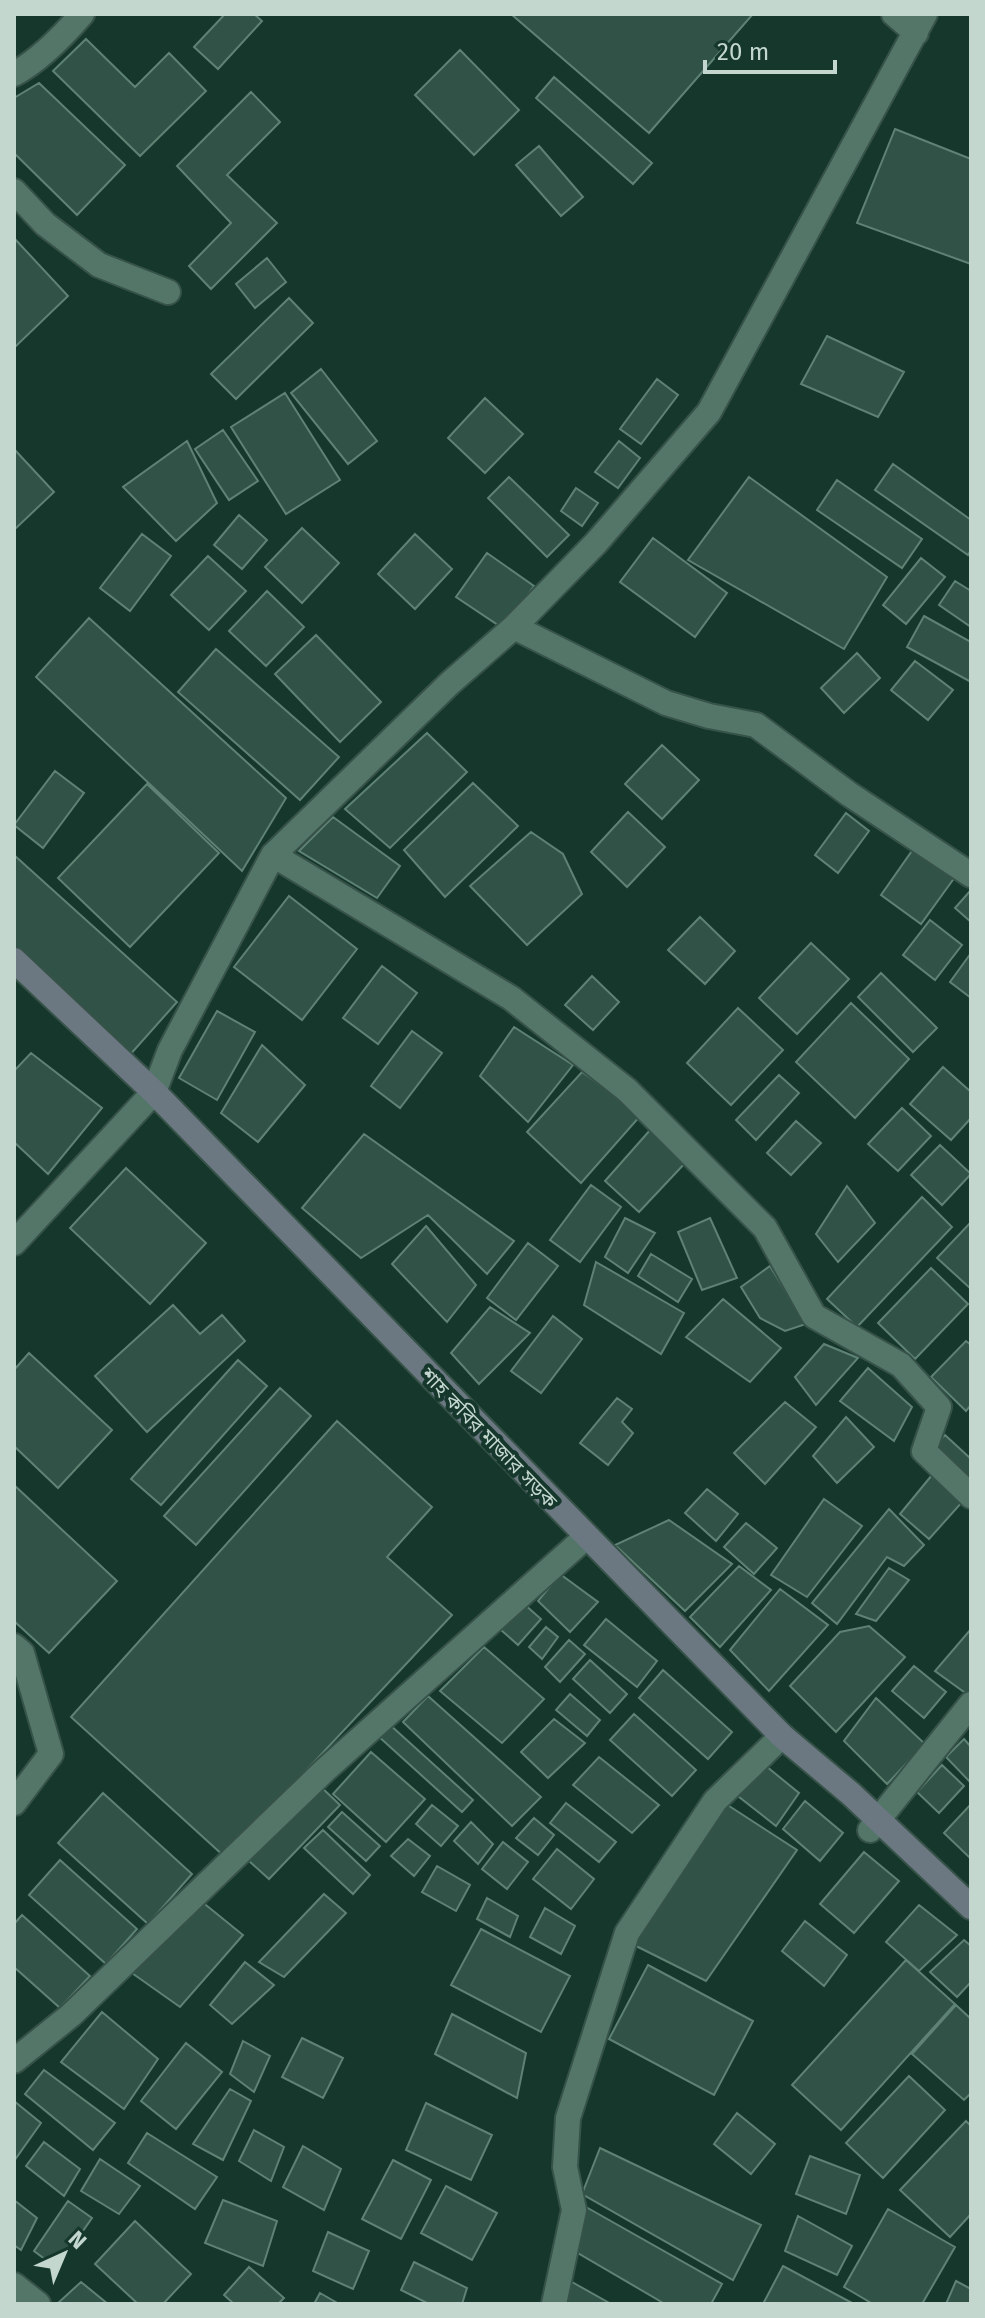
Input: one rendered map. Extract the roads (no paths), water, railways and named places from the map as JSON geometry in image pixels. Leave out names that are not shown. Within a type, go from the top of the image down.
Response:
[{"type":"street","points":[[14,74],[65,33],[82,14]]},
{"type":"street","points":[[14,1243],[154,1092],[170,1050],[273,855],[450,683],[514,627],[596,543],[709,412],[920,23],[894,14]]},
{"type":"street","points":[[14,191],[45,224],[99,265],[168,292]]},
{"type":"street","points":[[514,627],[666,703],[709,716],[756,725],[849,794],[971,875]]},
{"type":"street","points":[[273,855],[511,998],[627,1090],[765,1228],[814,1316],[901,1365],[939,1407],[924,1451],[971,1496]]},
{"type":"street","name":"শাহ কবির মাজার সড়ক","points":[[14,960],[154,1092],[782,1736],[874,1825],[971,1907]]},
{"type":"street","points":[[14,2061],[71,2015],[325,1770],[586,1537]]},
{"type":"street","points":[[14,1646],[22,1653],[51,1754],[14,1803]]},
{"type":"street","points":[[874,1825],[971,1704]]},
{"type":"street","points":[[554,2304],[574,2210],[565,2167],[568,2118],[627,1933],[715,1801],[782,1736]]},
{"type":"street","points":[[14,2285],[38,2304]]}]
